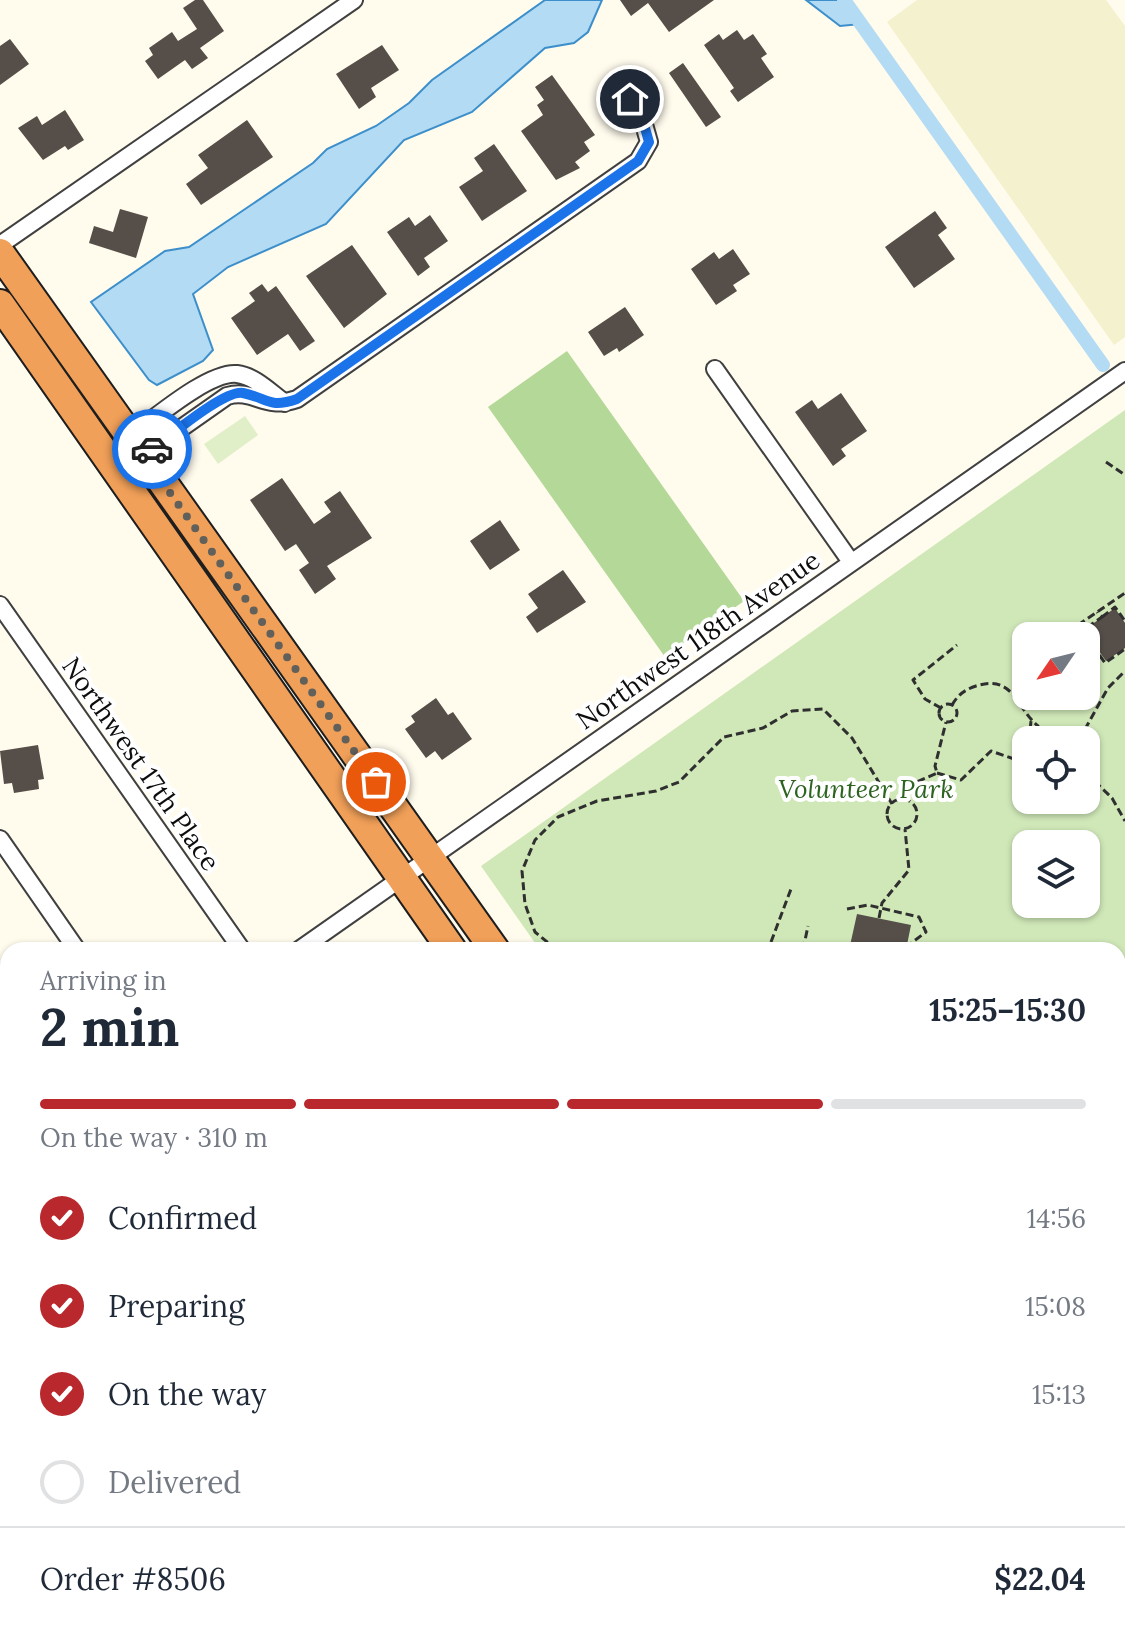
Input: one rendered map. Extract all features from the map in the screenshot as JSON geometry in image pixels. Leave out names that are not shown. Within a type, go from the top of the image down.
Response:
[{"type":"highway","points":[[0,253],[489,942]]},
{"type":"highway","points":[[0,304],[446,942]]},
{"type":"street","points":[[0,245],[354,0]]},
{"type":"street","points":[[137,445],[201,414],[227,396],[241,392],[274,406],[297,399],[638,161],[649,142],[641,114],[620,84]]},
{"type":"street","points":[[715,369],[851,562]]},
{"type":"street","name":"Northwest 118th Avenue","points":[[310,942],[1125,371]]},
{"type":"street","points":[[137,445],[188,395],[213,378],[236,374],[252,379],[285,403]]},
{"type":"street","points":[[188,395],[201,414]]},
{"type":"street","name":"Northwest 17th Place","points":[[0,605],[236,942]]},
{"type":"street","points":[[0,839],[71,942]]},
{"type":"path","points":[[1106,462],[1125,475]]},
{"type":"path","points":[[1082,622],[1125,593]]},
{"type":"path","points":[[1095,622],[1115,607],[1125,621]]},
{"type":"path","points":[[1097,612],[1102,617]]},
{"type":"path","points":[[957,645],[943,660],[913,680],[925,699],[941,708],[952,705],[962,692],[992,684],[1012,691]]},
{"type":"path","points":[[1101,656],[1105,663],[1125,649]]},
{"type":"path","points":[[1087,726],[1108,688],[1125,671]]},
{"type":"path","points":[[937,773],[935,766],[946,722],[957,716],[952,705]]},
{"type":"path","points":[[941,708],[940,716],[946,722]]},
{"type":"path","points":[[547,942],[535,932],[525,904],[522,871],[535,840],[558,817],[597,801],[656,791],[679,782],[724,737],[763,728],[792,711],[823,709],[852,738],[892,804]]},
{"type":"path","points":[[1026,710],[1031,721],[1038,726]]},
{"type":"path","points":[[1030,726],[1031,721]]},
{"type":"path","points":[[905,829],[890,823],[887,811],[902,799],[912,784],[937,773],[961,780],[991,751],[1012,758]]},
{"type":"path","points":[[1100,786],[1112,798],[1125,821]]},
{"type":"path","points":[[902,799],[915,806],[917,816],[914,824],[905,829]]},
{"type":"path","points":[[879,918],[882,903],[909,870],[905,829]]},
{"type":"path","points":[[771,942],[791,889]]},
{"type":"path","points":[[847,909],[868,905],[919,917],[926,932],[913,942]]},
{"type":"path","points":[[805,942],[808,926]]},
{"type":"shaded area","points":[[917,0],[1106,0],[1125,26],[1125,337],[1114,345],[887,22]]},
{"type":"green space","points":[[567,351],[744,601],[665,657],[488,407]]},
{"type":"green space","name":"Volunteer Park","points":[[1125,410],[1125,942],[534,942],[481,866]]},
{"type":"green space","points":[[245,416],[258,435],[218,464],[204,444]]},
{"type":"water","points":[[545,0],[602,0],[588,32],[574,43],[545,48],[472,112],[404,140],[326,224],[228,267],[193,294],[213,350],[203,361],[157,385],[149,380],[91,302],[165,251],[189,247],[313,163],[327,149],[376,126],[409,103],[432,80]]},
{"type":"water","points":[[806,0],[844,0],[861,24],[840,26]]},
{"type":"building","points":[[195,0],[203,0],[224,31],[200,48],[208,58],[192,69],[185,60],[158,79],[145,61],[153,55],[149,48],[172,32],[178,41],[197,29],[183,8]]},
{"type":"building","points":[[620,0],[714,0],[669,32],[648,3],[631,16]]},
{"type":"building","points":[[737,30],[744,40],[753,34],[767,54],[761,58],[774,77],[738,102],[730,91],[734,88],[704,45],[719,34],[723,40]]},
{"type":"building","points":[[10,39],[29,64],[0,85],[0,46]]},
{"type":"building","points":[[382,45],[399,70],[371,88],[376,97],[359,109],[336,74]]},
{"type":"building","points":[[683,63],[721,117],[706,127],[669,73]]},
{"type":"building","points":[[552,75],[595,135],[584,142],[590,151],[575,162],[580,168],[556,180],[521,131],[543,115],[537,105],[544,100],[535,87]]},
{"type":"building","points":[[65,110],[84,140],[68,150],[65,146],[43,160],[18,128],[37,116],[42,125]]},
{"type":"building","points":[[247,120],[273,157],[201,205],[186,184],[208,168],[198,155]]},
{"type":"building","points":[[494,144],[527,191],[482,221],[459,187],[483,171],[474,158]]},
{"type":"building","points":[[120,209],[148,217],[136,258],[89,243],[94,226],[113,232]]},
{"type":"building","points":[[935,211],[947,228],[938,235],[955,259],[914,288],[885,247]]},
{"type":"building","points":[[430,215],[448,241],[424,258],[430,267],[418,276],[387,232],[409,217],[415,226]]},
{"type":"building","points":[[352,245],[387,294],[344,328],[306,276]]},
{"type":"building","points":[[733,249],[750,274],[733,285],[737,291],[716,305],[691,269],[714,252],[719,259]]},
{"type":"building","points":[[262,284],[268,292],[276,286],[315,341],[300,351],[288,334],[257,355],[231,318],[255,301],[249,293]]},
{"type":"building","points":[[625,307],[644,335],[619,352],[617,348],[604,356],[588,332]]},
{"type":"building","points":[[841,393],[867,431],[841,449],[846,456],[833,466],[795,412],[812,400],[818,409]]},
{"type":"building","points":[[282,478],[314,524],[331,512],[324,502],[340,491],[372,538],[327,566],[336,579],[315,594],[299,570],[309,563],[296,544],[285,551],[250,500]]},
{"type":"building","points":[[500,520],[520,550],[490,570],[470,541]]},
{"type":"building","points":[[563,570],[586,602],[537,633],[526,617],[538,608],[528,594]]},
{"type":"building","points":[[1115,608],[1125,623],[1125,648],[1106,661],[1100,653],[1100,622],[1095,622]]},
{"type":"building","points":[[436,698],[448,715],[453,712],[472,739],[442,760],[435,751],[426,758],[405,729],[415,722],[411,716]]},
{"type":"building","points":[[38,745],[44,779],[38,780],[39,789],[14,793],[12,783],[4,784],[0,751]]},
{"type":"building","points":[[857,914],[911,925],[908,942],[851,942]]},
{"type":"waterway","points":[[844,0],[1103,365]]},
{"type":"way so far","points":[[152,449],[143,455],[376,782]]},
{"type":"route","points":[[152,449],[227,396],[241,392],[274,406],[297,399],[638,161],[649,142],[641,114],[630,99]]}]
